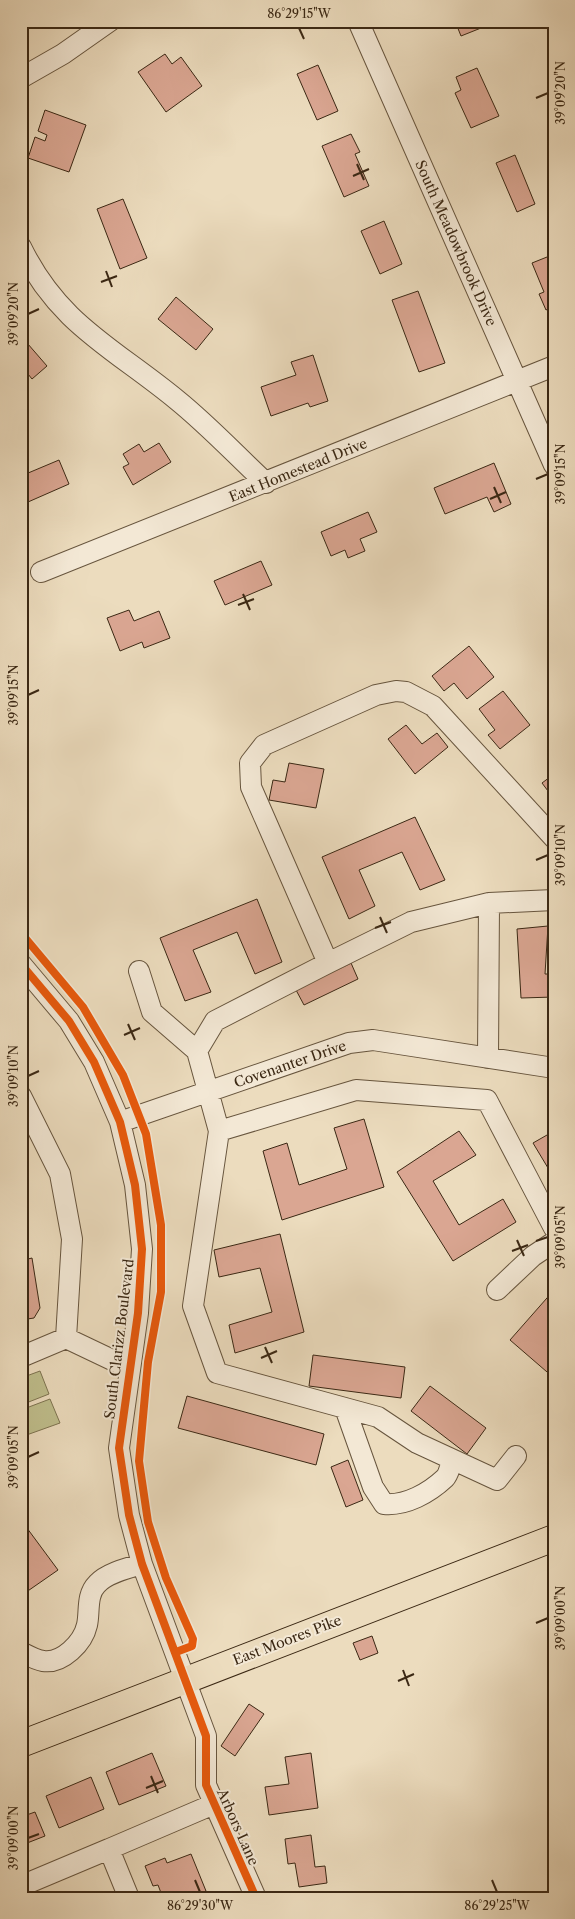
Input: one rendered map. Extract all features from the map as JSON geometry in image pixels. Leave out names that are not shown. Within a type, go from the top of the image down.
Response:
[{"type":"main road","name":"East Moores Pike","points":[[21,1744],[554,1538]]},
{"type":"street","points":[[21,78],[63,54],[110,21]]},
{"type":"street","name":"South Meadowbrook Drive","points":[[358,21],[554,465]]},
{"type":"street","points":[[21,248],[46,289],[82,329],[177,399],[266,483]]},
{"type":"street","name":"East Homestead Drive","points":[[41,572],[554,366]]},
{"type":"street","points":[[328,963],[251,787],[250,763],[264,745],[376,695],[396,691],[406,692],[433,706],[554,838]]},
{"type":"street","points":[[198,1051],[215,1021],[411,922],[489,903],[554,900]]},
{"type":"street","points":[[488,1058],[489,903]]},
{"type":"street","name":"South Clarizz Boulevard","points":[[21,964],[69,1021],[94,1062],[120,1122],[135,1185],[142,1249],[138,1313],[119,1448],[129,1515],[142,1564],[186,1679]]},
{"type":"street","points":[[139,971],[152,1012],[198,1051],[207,1092],[220,1131],[193,1306],[217,1373],[378,1417],[417,1443],[497,1480],[516,1456]]},
{"type":"street","name":"Covenanter Drive","points":[[120,1122],[349,1043],[373,1040],[554,1068]]},
{"type":"street","points":[[220,1131],[356,1090],[487,1100],[554,1228]]},
{"type":"street","points":[[21,1096],[60,1174],[72,1239],[66,1338]]},
{"type":"street","points":[[497,1290],[533,1256],[554,1242]]},
{"type":"street","points":[[21,1356],[66,1338],[129,1368]]},
{"type":"street","points":[[346,1408],[373,1488],[384,1504],[398,1505],[417,1497],[446,1477],[453,1460]]},
{"type":"street","points":[[21,1652],[44,1661],[65,1655],[80,1643],[87,1625],[89,1600],[96,1584],[122,1570],[142,1564]]},
{"type":"street","name":"Arbors Lane","points":[[186,1679],[206,1736],[206,1785],[256,1898]]},
{"type":"street","points":[[21,1886],[214,1804]]},
{"type":"street","points":[[109,1850],[129,1898]]},
{"type":"shaded area","points":[[40,1371],[49,1394],[21,1405],[21,1378]]},
{"type":"shaded area","points":[[50,1399],[60,1423],[21,1437],[21,1410]]},
{"type":"building","points":[[21,21],[30,21],[32,25],[21,30]]},
{"type":"building","points":[[422,21],[441,21],[425,28]]},
{"type":"building","points":[[455,21],[478,21],[481,28],[461,36]]},
{"type":"building","points":[[165,54],[172,64],[181,57],[202,86],[166,112],[138,72]]},
{"type":"building","points":[[318,65],[338,111],[317,120],[297,74]]},
{"type":"building","points":[[477,68],[499,116],[471,128],[455,93],[461,90],[456,77]]},
{"type":"building","points":[[45,110],[86,125],[69,172],[28,158],[35,137],[45,141],[47,135],[38,131]]},
{"type":"building","points":[[351,134],[360,152],[355,154],[369,186],[344,197],[322,146]]},
{"type":"building","points":[[515,155],[535,204],[517,212],[496,163]]},
{"type":"building","points":[[123,199],[147,258],[120,269],[97,209]]},
{"type":"building","points":[[384,221],[402,264],[380,274],[361,231]]},
{"type":"building","points":[[552,255],[554,260],[554,306],[546,310],[539,294],[544,292],[532,263]]},
{"type":"building","points":[[418,291],[445,363],[419,372],[392,300]]},
{"type":"building","points":[[176,297],[213,329],[196,350],[158,319]]},
{"type":"building","points":[[21,336],[47,366],[32,379],[28,374],[21,378]]},
{"type":"building","points":[[313,355],[328,401],[310,407],[308,403],[271,416],[261,387],[296,375],[291,362]]},
{"type":"building","points":[[159,443],[171,462],[133,485],[123,467],[129,464],[123,454],[139,444],[144,452]]},
{"type":"building","points":[[59,460],[69,484],[28,502],[21,487],[21,476]]},
{"type":"building","points":[[494,463],[511,504],[494,512],[487,497],[445,514],[434,488]]},
{"type":"building","points":[[368,512],[377,532],[360,539],[365,551],[348,558],[345,550],[331,556],[321,532]]},
{"type":"building","points":[[261,561],[272,585],[225,605],[214,581]]},
{"type":"building","points":[[129,610],[134,621],[159,611],[170,638],[144,648],[142,642],[120,651],[107,618]]},
{"type":"building","points":[[469,646],[494,677],[467,699],[454,683],[444,691],[432,676]]},
{"type":"building","points":[[503,691],[530,725],[500,749],[488,735],[495,730],[479,709]]},
{"type":"building","points":[[406,725],[422,744],[437,733],[448,747],[415,774],[388,739]]},
{"type":"building","points":[[289,763],[324,769],[316,808],[269,800],[273,780],[285,782]]},
{"type":"building","points":[[554,774],[554,799],[542,783]]},
{"type":"building","points":[[415,817],[445,880],[420,890],[402,852],[359,870],[375,906],[349,919],[322,857]]},
{"type":"building","points":[[257,899],[282,962],[255,974],[237,932],[193,950],[211,992],[185,1001],[160,938]]},
{"type":"building","points":[[548,926],[545,974],[554,974],[554,997],[521,998],[517,929]]},
{"type":"building","points":[[351,963],[358,979],[304,1005],[296,990]]},
{"type":"building","points":[[364,1119],[384,1187],[282,1220],[263,1151],[287,1143],[299,1185],[347,1169],[334,1128]]},
{"type":"building","points":[[459,1131],[476,1155],[433,1181],[459,1225],[503,1199],[516,1222],[453,1261],[397,1172]]},
{"type":"building","points":[[554,1131],[554,1164],[548,1168],[533,1143]]},
{"type":"building","points":[[280,1234],[304,1332],[235,1353],[229,1325],[272,1312],[260,1268],[219,1277],[214,1250]]},
{"type":"building","points":[[26,1246],[28,1259],[32,1258],[40,1308],[34,1318],[21,1320],[21,1247]]},
{"type":"building","points":[[554,1290],[554,1336],[550,1340],[554,1343],[554,1378],[510,1340]]},
{"type":"building","points":[[313,1355],[405,1367],[401,1398],[309,1386]]},
{"type":"building","points":[[430,1386],[486,1428],[467,1454],[411,1411]]},
{"type":"building","points":[[187,1396],[324,1434],[316,1465],[178,1428]]},
{"type":"building","points":[[348,1460],[363,1500],[346,1507],[331,1467]]},
{"type":"building","points":[[21,1520],[58,1570],[22,1595],[21,1595]]},
{"type":"building","points":[[372,1636],[378,1653],[360,1660],[353,1643]]},
{"type":"building","points":[[249,1704],[264,1714],[235,1756],[221,1746]]},
{"type":"building","points":[[152,1753],[166,1786],[119,1805],[106,1772]]},
{"type":"building","points":[[311,1753],[318,1808],[269,1815],[265,1787],[289,1784],[285,1757]]},
{"type":"building","points":[[91,1777],[104,1809],[59,1828],[46,1796]]},
{"type":"building","points":[[35,1812],[45,1836],[22,1845],[21,1817]]},
{"type":"building","points":[[311,1835],[315,1867],[325,1866],[327,1883],[299,1887],[295,1863],[288,1864],[285,1839]]},
{"type":"building","points":[[191,1854],[206,1891],[189,1898],[163,1898],[158,1885],[153,1886],[145,1866],[165,1858],[167,1863]]},
{"type":"cycle path","points":[[21,933],[83,1007],[123,1075],[146,1134],[161,1225],[161,1292],[148,1362],[139,1461],[148,1522],[166,1578],[193,1639],[192,1646],[176,1652]]},
{"type":"cycle path","points":[[21,964],[69,1021],[94,1062],[120,1122],[135,1185],[142,1249],[138,1313],[119,1448],[129,1515],[142,1564],[206,1736],[206,1785],[256,1898]]}]
